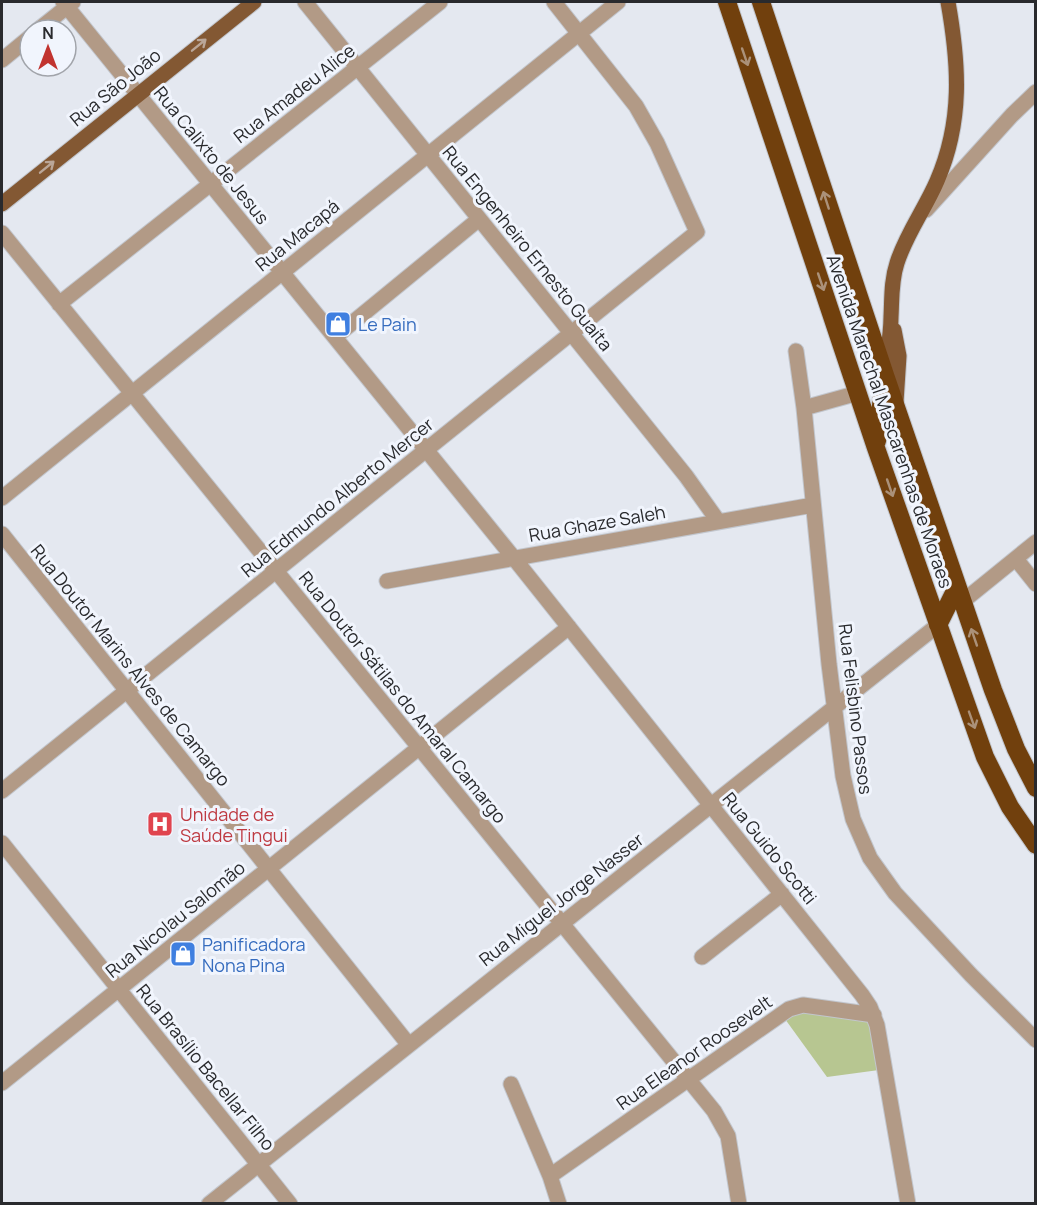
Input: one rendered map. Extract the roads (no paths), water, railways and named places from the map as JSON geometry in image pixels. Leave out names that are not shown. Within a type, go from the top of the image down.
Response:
[{"type":"highway","name":"Avenida Marechal Mascarenhas de Moraes","points":[[727,2],[876,447],[962,692],[995,779],[1035,845]]},
{"type":"highway","name":"Avenida Marechal Mascarenhas de Moraes","points":[[761,2],[959,595],[1016,750],[1035,788]]},
{"type":"highway","points":[[813,259],[825,255],[838,255],[849,267]]},
{"type":"highway","points":[[876,447],[885,375]]},
{"type":"highway","points":[[938,625],[959,595]]},
{"type":"highway","points":[[962,692],[983,694],[993,690]]},
{"type":"main road","name":"Rua São João","points":[[2,204],[254,2]]},
{"type":"main road","points":[[885,375],[893,280],[897,262],[937,180],[953,126],[958,82],[948,2]]},
{"type":"main road","points":[[891,319],[899,356],[895,405]]},
{"type":"street","name":"Rua Engenheiro Ernesto Guaíta","points":[[304,2],[572,333],[686,476],[718,521]]},
{"type":"street","name":"Rua Amadeu Alice","points":[[59,304],[440,2]]},
{"type":"street","points":[[554,2],[580,32]]},
{"type":"street","name":"Rua Macapá","points":[[2,498],[618,2]]},
{"type":"street","name":"Rua Calixto de Jesus","points":[[68,3],[210,184],[513,557]]},
{"type":"street","points":[[51,18],[68,3]]},
{"type":"street","name":"Rua Edmundo Alberto Mercer","points":[[2,792],[697,232],[648,124],[580,32]]},
{"type":"street","points":[[2,60],[18,47]]},
{"type":"street","points":[[920,217],[1035,92]]},
{"type":"street","points":[[335,337],[479,219]]},
{"type":"street","name":"Rua Doutor Sátilas do Amaral Camargo","points":[[2,233],[714,1111],[725,1129],[739,1203]]},
{"type":"street","name":"Rua Felisbino Passos","points":[[796,351],[835,706],[847,798],[853,819],[870,858],[888,884],[1035,1040]]},
{"type":"street","points":[[804,408],[858,393]]},
{"type":"street","name":"Rua Ghaze Saleh","points":[[387,581],[813,505]]},
{"type":"street","name":"Rua Doutor Marins Alves de Camargo","points":[[2,534],[409,1045]]},
{"type":"street","points":[[959,595],[1016,559],[1035,542]]},
{"type":"street","name":"Rua Guido Scotti","points":[[513,557],[862,995],[874,1015],[908,1203]]},
{"type":"street","points":[[1016,559],[1035,584]]},
{"type":"street","name":"Rua Miguel Jorge Nasser","points":[[209,1203],[938,625]]},
{"type":"street","name":"Rua Nicolau Salomão","points":[[2,1083],[569,627]]},
{"type":"street","name":"Rua Brasílio Bacellar Filho","points":[[2,843],[290,1203]]},
{"type":"street","points":[[702,957],[782,894]]},
{"type":"street","name":"Rua Eleanor Roosevelt","points":[[550,1176],[797,1005],[874,1015]]},
{"type":"street","points":[[511,1084],[559,1203]]},
{"type":"place","name":"Le Pain","points":[[338,324]]},
{"type":"place","name":"Unidade de Saúde Tingui","points":[[160,824]]},
{"type":"place","name":"Panificadora Nona Pina","points":[[183,954]]}]
